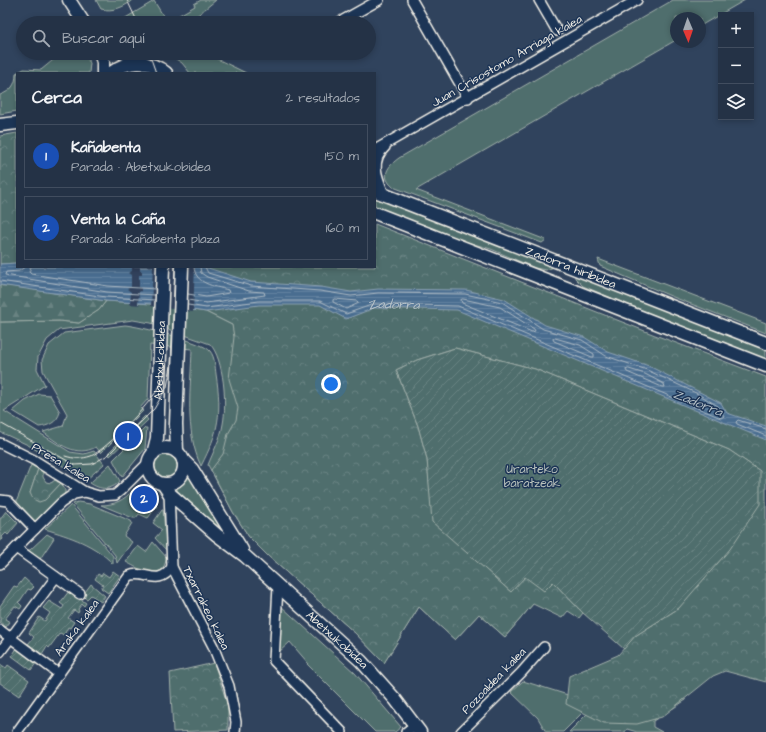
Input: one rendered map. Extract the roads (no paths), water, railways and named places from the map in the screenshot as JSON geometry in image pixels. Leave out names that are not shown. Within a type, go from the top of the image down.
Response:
[{"type":"main road","points":[[69,0],[79,16]]},
{"type":"main road","points":[[102,60],[103,72]]},
{"type":"main road","points":[[138,60],[146,64]]},
{"type":"main road","points":[[112,72],[116,69],[137,63],[159,67],[165,72]]},
{"type":"main road","points":[[0,125],[16,122]]},
{"type":"main road","name":"Zadorra hiribidea","points":[[379,193],[766,344]]},
{"type":"main road","name":"Zadorra hiribidea","points":[[376,214],[766,366]]},
{"type":"main road","name":"Abetxukobidea","points":[[150,458],[158,438],[163,268]]},
{"type":"main road","name":"Abetxukobidea","points":[[182,268],[176,424],[180,456],[192,470],[245,556]]},
{"type":"main road","points":[[164,448],[180,456],[183,472],[180,478],[166,488],[152,478],[148,470],[150,458],[164,448]]},
{"type":"main road","name":"Abetxukobidea","points":[[166,488],[217,535],[245,556],[361,661],[385,686],[414,730]]},
{"type":"street","points":[[350,16],[379,0]]},
{"type":"street","points":[[412,0],[468,98]]},
{"type":"street","points":[[539,0],[557,31]]},
{"type":"street","name":"Juan Crisostomo Arriaga kalea","points":[[376,150],[637,0]]},
{"type":"street","name":"Juan Crisostomo Arriaga kalea","points":[[379,193],[376,163],[381,151],[389,143]]},
{"type":"street","name":"Presa kalea","points":[[0,443],[34,460],[85,492],[99,496],[115,495],[128,484],[150,458]]},
{"type":"street","name":"Txarrakea kalea","points":[[166,488],[172,567],[213,646],[229,686],[236,722],[235,732]]},
{"type":"street","points":[[0,564],[67,498],[74,494],[85,492]]},
{"type":"street","points":[[0,500],[8,501],[35,529]]},
{"type":"street","points":[[16,548],[80,594]]},
{"type":"street","name":"Araka kalea","points":[[16,732],[129,576],[139,574],[152,578],[160,577],[168,573],[172,567]]},
{"type":"street","points":[[0,652],[56,577]]},
{"type":"street","points":[[278,586],[274,661],[342,732]]},
{"type":"street","points":[[0,630],[59,674]]},
{"type":"street","name":"Pozoaldea kalea","points":[[461,732],[521,673],[544,646]]},
{"type":"water","name":"Zadorra","points":[[16,263],[16,268],[208,268],[251,282],[321,287],[351,292],[378,289],[466,290],[504,299],[545,325],[584,337],[608,352],[649,366],[721,403],[727,413],[766,426],[766,440],[457,310],[374,308],[346,319],[320,305],[259,305],[206,312],[152,304],[106,301],[0,285],[0,264]]},
{"type":"tram line","points":[[127,0],[135,16]]},
{"type":"tram line","points":[[151,60],[156,72]]},
{"type":"tram line","points":[[0,423],[75,465],[92,464],[108,455],[154,409],[167,387],[171,366],[175,268]]},
{"type":"tram line","points":[[65,456],[72,458],[84,458],[91,456],[117,436],[137,415],[158,389],[164,376],[166,363]]},
{"type":"place","name":"Kañabenta","points":[[128,436]]},
{"type":"place","name":"Venta la Caña","points":[[144,499]]},
{"type":"park label","name":"Urarteko baratzeak","points":[[532,476]]}]
